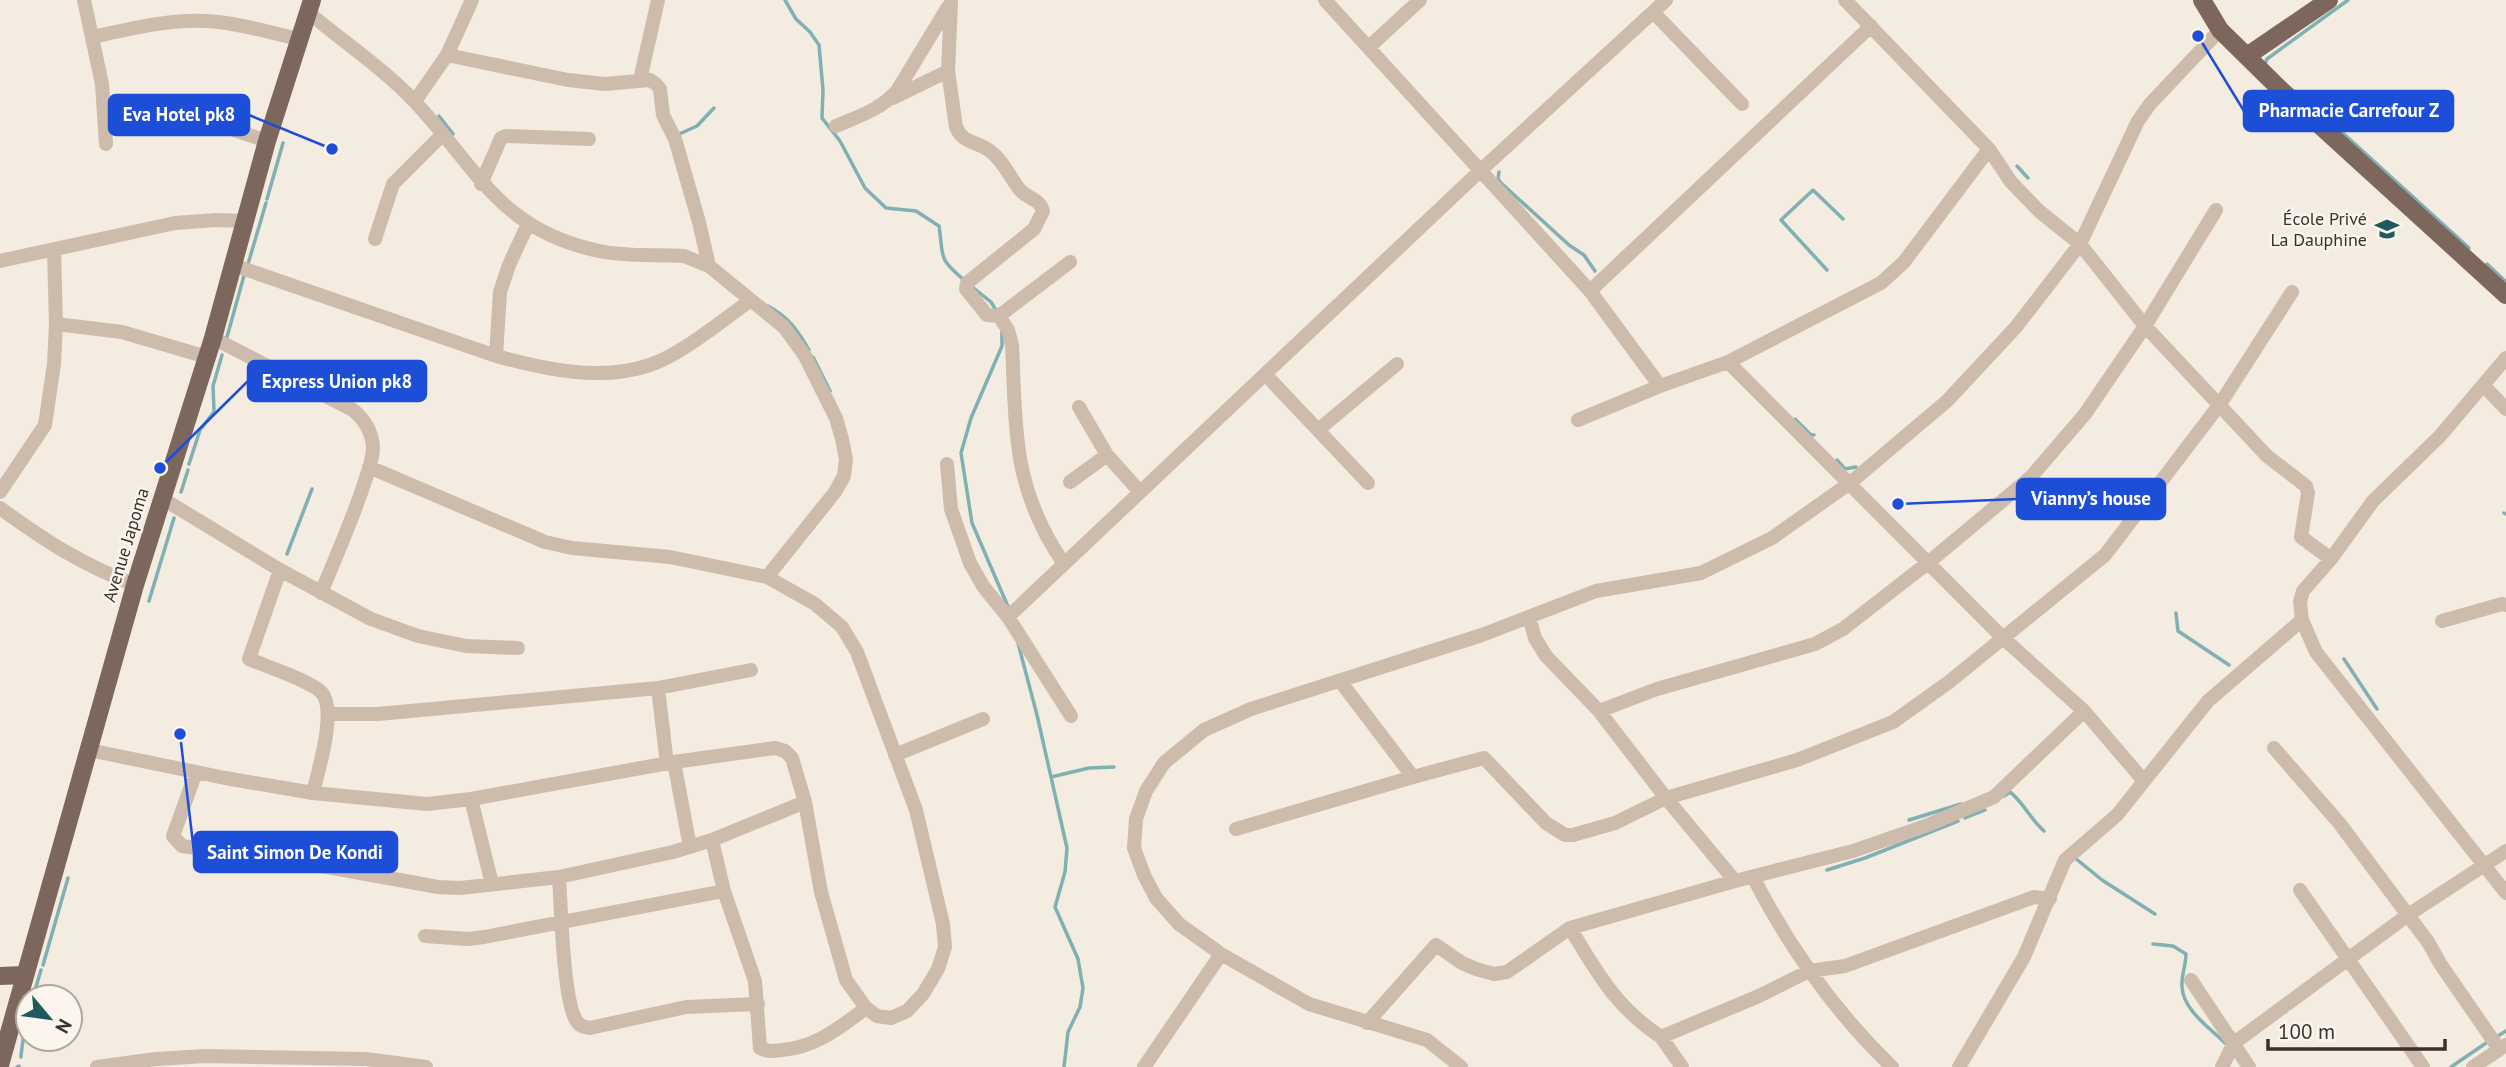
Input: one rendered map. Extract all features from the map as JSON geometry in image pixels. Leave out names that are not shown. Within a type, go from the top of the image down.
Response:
[{"type":"main road","points":[[2202,0],[2220,30],[2291,100],[2506,295]]},
{"type":"main road","points":[[2247,55],[2329,0]]},
{"type":"main road","name":"Avenue Japoma","points":[[0,1065],[135,585],[213,338],[267,141],[310,6]]},
{"type":"main road","points":[[0,976],[24,975]]},
{"type":"street","points":[[84,0],[105,104],[106,144]]},
{"type":"street","points":[[415,101],[447,55],[472,0]]},
{"type":"street","points":[[639,80],[658,0]]},
{"type":"street","points":[[1325,0],[1590,291],[1660,386]]},
{"type":"street","points":[[1369,47],[1420,0]]},
{"type":"street","points":[[1008,617],[1481,170],[1667,0]]},
{"type":"street","points":[[1845,0],[1989,149],[2011,182],[2039,211],[2080,244],[2145,326],[2267,456],[2306,486],[2308,493],[2301,537],[2331,559]]},
{"type":"street","points":[[951,1],[948,71],[959,135],[991,151],[1021,191],[1038,200],[1042,211],[1034,229],[967,283],[966,289],[987,315],[999,316],[1070,262]]},
{"type":"street","points":[[877,109],[897,91],[951,1]]},
{"type":"street","points":[[310,6],[415,101],[481,184],[528,224],[570,244],[600,252],[684,256],[709,266],[784,327],[805,356],[836,418],[846,460],[844,476],[835,492],[766,577]]},
{"type":"street","points":[[1653,12],[1742,104]]},
{"type":"street","points":[[93,37],[172,23],[216,21],[299,39]]},
{"type":"street","points":[[1590,291],[1871,26]]},
{"type":"street","points":[[1461,1067],[1427,1040],[1309,1004],[1221,954],[1178,925],[1156,898],[1134,848],[1136,819],[1146,791],[1164,763],[1204,730],[1251,709],[1482,635],[1596,591],[1702,573],[1772,538],[1850,483],[1947,401],[2016,327],[2080,244],[2138,121],[2150,104],[2220,30]]},
{"type":"street","points":[[447,55],[568,80],[605,83],[650,80],[660,89],[663,115],[675,139],[709,266]]},
{"type":"street","points":[[836,126],[877,109],[894,97],[948,71]]},
{"type":"street","points":[[105,104],[166,107],[267,141]]},
{"type":"street","points":[[375,239],[393,184],[442,135]]},
{"type":"street","points":[[481,184],[501,138],[589,139]]},
{"type":"street","points":[[1578,420],[1660,386],[1728,362],[1881,283],[1895,272],[1989,149]]},
{"type":"street","points":[[1599,711],[1657,689],[1815,643],[1843,629],[1928,562],[2039,470],[2085,414],[2145,326],[2216,210]]},
{"type":"street","points":[[0,261],[175,223],[245,221]]},
{"type":"street","points":[[496,356],[500,292],[528,224]]},
{"type":"street","points":[[0,492],[45,425],[54,363],[54,251]]},
{"type":"street","points":[[233,265],[496,356],[576,372],[620,372],[652,365],[679,350],[750,301]]},
{"type":"street","points":[[1236,829],[1484,758],[1546,823],[1564,835],[1573,835],[1615,823],[1666,798],[1797,760],[1880,729],[1902,717],[1950,682],[2002,637],[2098,562],[2220,404],[2292,292]]},
{"type":"street","points":[[999,316],[1010,337],[1023,475],[1046,535],[1064,564]]},
{"type":"street","points":[[56,324],[122,332],[207,357]]},
{"type":"street","points":[[213,338],[353,410],[364,419],[370,430],[373,449],[369,467],[351,521],[321,593]]},
{"type":"street","points":[[2506,358],[2440,436],[2373,501],[2331,559],[2300,595],[2302,620],[2316,652],[2506,893]]},
{"type":"street","points":[[1728,362],[2002,637],[2084,711],[2144,781]]},
{"type":"street","points":[[1318,430],[1396,364]]},
{"type":"street","points":[[1265,374],[1368,483]]},
{"type":"street","points":[[2484,386],[2506,409]]},
{"type":"street","points":[[1079,407],[1107,455],[1140,492]]},
{"type":"street","points":[[1070,482],[1107,455]]},
{"type":"street","points":[[947,464],[951,509],[966,553],[983,586],[1008,617],[1072,716]]},
{"type":"street","points":[[89,750],[313,793],[405,804],[471,799],[671,763],[775,748],[785,751],[792,758],[805,802],[821,892],[846,980],[866,1009],[877,1016],[891,1018],[908,1011],[938,969],[945,947],[943,924],[916,810],[858,652],[842,627],[815,604],[766,577],[670,557],[572,548],[545,542],[369,467]]},
{"type":"street","points":[[163,499],[280,570],[371,619],[418,636],[466,646],[518,648]]},
{"type":"street","points":[[0,508],[67,555],[135,585]]},
{"type":"street","points":[[280,570],[249,659],[314,687],[326,700],[328,714],[313,793]]},
{"type":"street","points":[[2442,621],[2506,605]]},
{"type":"street","points":[[1529,617],[1535,638],[1546,656],[1599,711],[1735,881]]},
{"type":"street","points":[[1959,1067],[2024,957],[2066,860],[2117,815],[2208,701],[2302,620]]},
{"type":"street","points":[[328,714],[378,714],[658,688],[751,670]]},
{"type":"street","points":[[1340,681],[1413,777]]},
{"type":"street","points":[[658,688],[690,847]]},
{"type":"street","points":[[1367,1023],[1436,945],[1462,963],[1494,974],[1507,972],[1570,928],[1853,851],[1982,804],[2006,788],[2084,711]]},
{"type":"street","points":[[895,755],[983,719]]},
{"type":"street","points":[[2274,748],[2340,824],[2502,1047],[2473,1067]]},
{"type":"street","points":[[195,772],[173,836],[182,846],[305,863],[438,887],[460,888],[559,877],[690,847],[805,802]]},
{"type":"street","points":[[471,799],[492,884]]},
{"type":"street","points":[[712,839],[724,891],[752,968],[758,1004],[759,1045],[766,1051],[796,1049],[818,1041],[866,1009]]},
{"type":"street","points":[[2222,1067],[2234,1043],[2408,915],[2506,851]]},
{"type":"street","points":[[559,877],[570,1000],[576,1020],[582,1026],[590,1028],[686,1007],[758,1004]]},
{"type":"street","points":[[1754,877],[1809,971],[1892,1067]]},
{"type":"street","points":[[425,936],[476,938],[724,891]]},
{"type":"street","points":[[2300,891],[2423,1067]]},
{"type":"street","points":[[1661,1037],[1759,996],[1809,971],[1845,966],[2029,899],[2050,899]]},
{"type":"street","points":[[1570,928],[1606,987],[1636,1020],[1661,1037],[1682,1067]]},
{"type":"street","points":[[1144,1067],[1221,954]]},
{"type":"street","points":[[2191,981],[2249,1067]]},
{"type":"street","points":[[97,1067],[182,1056],[366,1059],[426,1067]]},
{"type":"waterway","points":[[785,0],[796,19],[819,45],[823,90],[822,118],[840,141],[865,188],[886,208],[916,211],[939,226],[943,257],[965,281]]},
{"type":"waterway","points":[[2265,64],[2267,59],[2348,0]]},
{"type":"waterway","points":[[2297,92],[2324,116]]},
{"type":"waterway","points":[[677,135],[697,126],[714,108]]},
{"type":"waterway","points":[[439,116],[453,134]]},
{"type":"waterway","points":[[2334,125],[2469,248]]},
{"type":"waterway","points":[[267,199],[283,143]]},
{"type":"waterway","points":[[2017,166],[2028,178]]},
{"type":"waterway","points":[[1499,172],[1498,179],[1501,183],[1569,245],[1584,255],[1595,271]]},
{"type":"waterway","points":[[1827,270],[1781,220],[1813,190],[1843,219]]},
{"type":"waterway","points":[[248,264],[266,203]]},
{"type":"waterway","points":[[2487,264],[2506,282]]},
{"type":"waterway","points":[[227,337],[245,272]]},
{"type":"waterway","points":[[971,286],[991,302],[997,312]]},
{"type":"waterway","points":[[768,306],[792,325],[809,350]]},
{"type":"waterway","points":[[1002,332],[1002,346],[971,418],[961,453],[972,523],[1009,609]]},
{"type":"waterway","points":[[214,411],[213,386],[222,355]]},
{"type":"waterway","points":[[813,357],[830,391]]},
{"type":"waterway","points":[[189,464],[200,430],[213,413]]},
{"type":"waterway","points":[[1795,419],[1814,435]]},
{"type":"waterway","points":[[1837,460],[1845,469],[1856,467]]},
{"type":"waterway","points":[[181,492],[188,470]]},
{"type":"waterway","points":[[287,554],[312,489]]},
{"type":"waterway","points":[[149,601],[174,518]]},
{"type":"waterway","points":[[2176,613],[2178,631],[2229,665]]},
{"type":"waterway","points":[[1018,643],[1067,848],[1065,872],[1055,907],[1078,959],[1083,988],[1080,1007],[1068,1032],[1064,1067]]},
{"type":"waterway","points":[[2344,659],[2377,709]]},
{"type":"waterway","points":[[1051,777],[1089,768],[1114,767]]},
{"type":"waterway","points":[[2004,796],[2010,792],[2044,831]]},
{"type":"waterway","points":[[1909,820],[1961,804]]},
{"type":"waterway","points":[[1965,818],[1985,810]]},
{"type":"waterway","points":[[1827,870],[1958,821]]},
{"type":"waterway","points":[[2075,858],[2102,880],[2155,914]]},
{"type":"waterway","points":[[43,965],[68,878]]},
{"type":"waterway","points":[[2153,944],[2173,946],[2186,954],[2182,983],[2187,1003],[2198,1018],[2225,1043]]},
{"type":"waterway","points":[[37,983],[41,970]]},
{"type":"waterway","points":[[2498,1036],[2506,1031]]},
{"type":"waterway","points":[[2451,1067],[2489,1041]]},
{"type":"waterway","points":[[21,1057],[22,1053]]},
{"type":"place","name":"Pharmacie Carrefour Z","points":[[2198,36]]},
{"type":"place","name":"Eva Hotel pk8","points":[[332,149]]},
{"type":"place","name":"École Privé La Dauphine","points":[[2387,229]]},
{"type":"place","name":"Express Union pk8","points":[[160,468]]},
{"type":"place","name":"Vianny’s house","points":[[1898,504]]},
{"type":"place","name":"Saint Simon De Kondi","points":[[180,734]]}]
